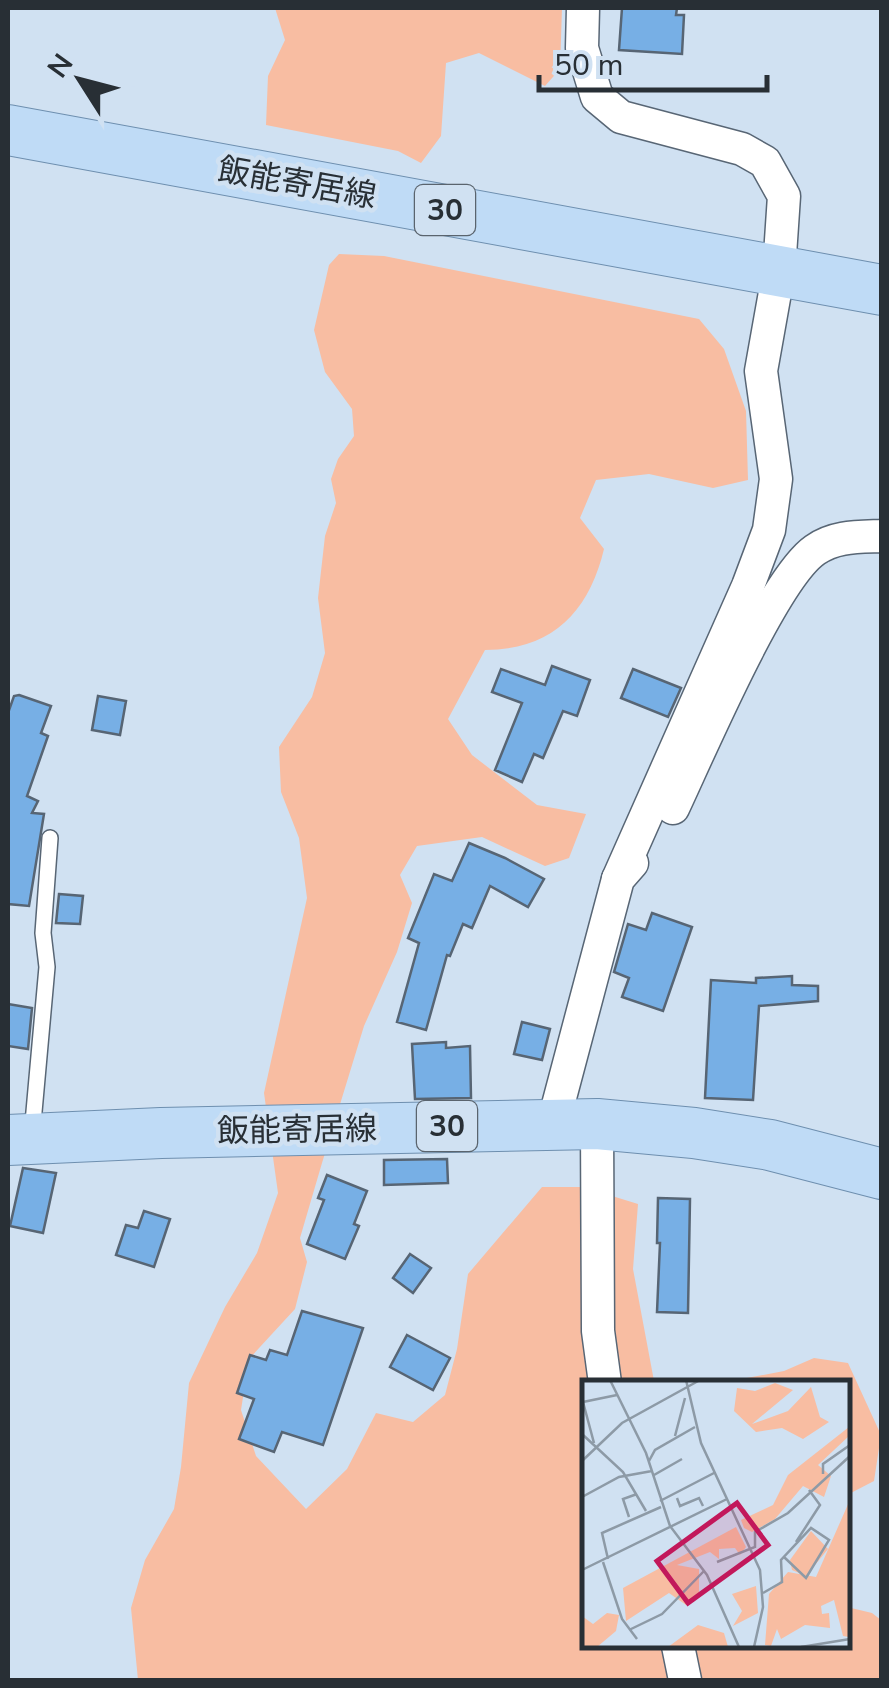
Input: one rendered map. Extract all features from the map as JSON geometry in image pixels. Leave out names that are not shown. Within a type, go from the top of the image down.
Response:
[{"type":"main road","name":"飯能寄居線","points":[[8,130],[882,290]]},
{"type":"main road","name":"飯能寄居線","points":[[19,1139],[575,1124],[694,1133],[770,1145],[882,1174]]},
{"type":"street","points":[[583,8],[582,48],[597,97],[620,117],[742,149],[765,162],[784,196],[780,270],[761,372],[776,478],[769,530],[618,879],[575,1124],[605,1380]]},
{"type":"street","points":[[618,879],[663,828],[761,628],[793,572],[812,552],[835,538],[882,536]]},
{"type":"street","points":[[678,1648],[685,1680]]},
{"type":"lane","points":[[19,1139],[47,968],[44,933],[50,838]]},
{"type":"shaded area","points":[[275,8],[562,8],[560,69],[545,86],[479,53],[446,63],[441,136],[421,163],[398,151],[266,125],[268,76],[285,40]]},
{"type":"shaded area","points":[[339,254],[384,256],[699,319],[724,349],[746,411],[748,480],[713,488],[649,474],[596,480],[580,518],[604,549],[577,609],[548,635],[509,648],[485,650],[448,719],[472,755],[537,805],[586,814],[569,858],[545,866],[482,837],[417,846],[400,875],[412,903],[397,952],[364,1026],[300,1238],[307,1262],[295,1309],[249,1359],[241,1410],[256,1456],[306,1509],[347,1469],[376,1413],[413,1422],[445,1395],[457,1349],[468,1274],[542,1187],[583,1187],[638,1204],[633,1269],[654,1380],[582,1380],[582,1648],[849,1648],[849,1607],[872,1613],[881,1620],[881,1680],[138,1680],[131,1608],[145,1560],[174,1509],[189,1383],[225,1307],[257,1253],[278,1193],[264,1093],[307,898],[299,838],[281,792],[279,747],[312,697],[325,653],[318,598],[325,536],[336,503],[331,479],[338,459],[354,436],[352,409],[325,372],[314,330],[329,265]]},
{"type":"shaded area","points":[[814,1358],[848,1363],[881,1435],[874,1481],[849,1494],[849,1380],[736,1380],[784,1371]]},
{"type":"building","points":[[622,8],[677,8],[676,15],[684,15],[682,54],[619,50]]},
{"type":"building","points":[[552,666],[590,680],[577,716],[563,711],[543,758],[534,754],[522,782],[495,770],[522,703],[492,692],[501,669],[545,685]]},
{"type":"building","points":[[633,669],[681,688],[668,717],[621,698]]},
{"type":"building","points":[[14,696],[51,706],[41,733],[48,736],[27,796],[38,801],[32,813],[44,814],[29,906],[8,904],[8,713]]},
{"type":"building","points":[[98,696],[126,701],[120,735],[92,730]]},
{"type":"building","points":[[469,843],[544,879],[528,907],[490,886],[472,928],[463,924],[450,956],[447,955],[426,1030],[397,1022],[419,943],[408,938],[434,874],[452,881]]},
{"type":"building","points":[[59,894],[83,896],[80,924],[56,923]]},
{"type":"building","points":[[652,913],[692,927],[663,1011],[622,997],[629,978],[614,972],[628,924],[646,930]]},
{"type":"building","points":[[792,976],[792,985],[818,986],[818,1001],[759,1006],[753,1100],[705,1098],[711,980],[756,983],[756,978]]},
{"type":"building","points":[[8,1004],[32,1008],[28,1049],[8,1046]]},
{"type":"building","points":[[522,1022],[550,1029],[542,1060],[514,1054]]},
{"type":"building","points":[[446,1042],[446,1048],[470,1046],[471,1098],[415,1099],[412,1044]]},
{"type":"building","points":[[447,1159],[448,1183],[384,1185],[384,1160]]},
{"type":"building","points":[[23,1168],[56,1173],[43,1233],[10,1226]]},
{"type":"building","points":[[327,1175],[367,1191],[354,1224],[359,1226],[345,1259],[307,1244],[324,1200],[318,1198]]},
{"type":"building","points":[[658,1198],[690,1199],[688,1313],[657,1312]]},
{"type":"building","points":[[144,1211],[170,1219],[154,1267],[116,1255],[126,1225],[138,1228]]},
{"type":"building","points":[[410,1254],[431,1268],[413,1293],[393,1278]]},
{"type":"building","points":[[302,1311],[363,1328],[323,1445],[282,1432],[274,1452],[239,1439],[254,1399],[237,1393],[250,1355],[266,1360],[270,1350],[287,1355]]},
{"type":"building","points":[[407,1335],[450,1358],[433,1390],[390,1367]]}]
